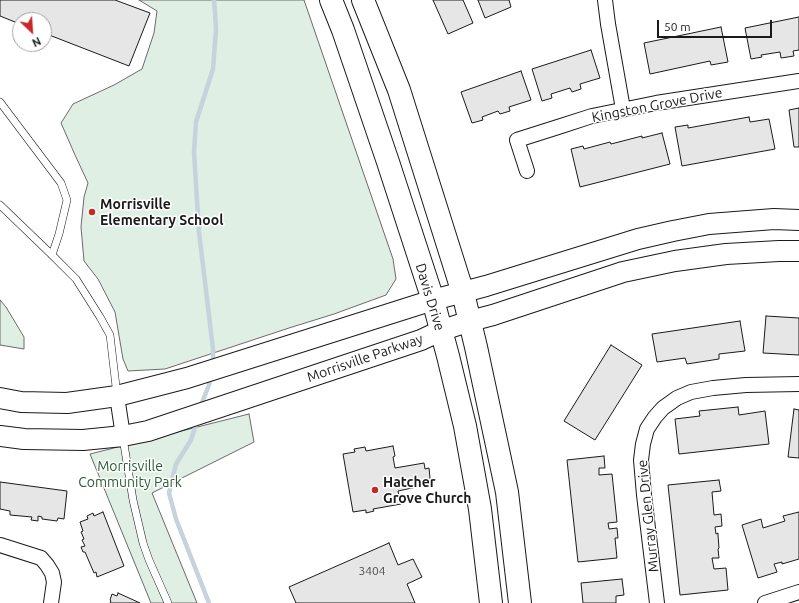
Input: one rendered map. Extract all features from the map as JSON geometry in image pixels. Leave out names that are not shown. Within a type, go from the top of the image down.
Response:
[{"type":"main road","name":"Davis Drive","points":[[331,0],[343,30],[388,162],[433,300],[465,426],[480,508],[491,603]]},
{"type":"main road","points":[[363,0],[399,90],[463,292],[507,492],[520,603]]},
{"type":"main road","points":[[0,398],[21,402],[66,403],[117,396],[187,378],[433,300],[486,286],[638,239],[709,224],[774,219],[799,220]]},
{"type":"main road","name":"Morrisville Parkway","points":[[0,436],[24,439],[82,440],[123,436],[148,431],[421,340],[440,331],[623,272],[674,261],[726,254],[799,251]]},
{"type":"street","points":[[605,0],[623,109]]},
{"type":"street","name":"Kingston Grove Drive","points":[[527,171],[517,140],[592,116],[623,109],[663,101],[799,81]]},
{"type":"street","name":"Murray Glen Drive","points":[[657,603],[641,460],[647,429],[663,408],[678,398],[691,392],[746,385],[799,384]]},
{"type":"street","points":[[117,396],[123,436]]},
{"type":"street","points":[[0,545],[41,558],[52,573],[54,582],[51,603]]},
{"type":"street","points":[[765,603],[799,592]]},
{"type":"lane","points":[[0,102],[61,183],[67,200],[59,234],[52,255]]},
{"type":"lane","points":[[0,205],[76,279],[100,317],[110,335],[117,396]]},
{"type":"lane","points":[[123,436],[133,500],[143,543],[168,603]]},
{"type":"green space","points":[[139,0],[304,0],[393,259],[396,279],[386,295],[334,314],[165,369],[128,371],[123,359],[115,312],[98,279],[84,261],[81,227],[84,197],[88,183],[61,123],[73,104],[114,85],[142,69],[154,33],[157,11]]},
{"type":"green space","points":[[0,300],[6,307],[24,337],[24,349],[0,345]]},
{"type":"green space","name":"Morrisville Community Park","points":[[249,414],[254,442],[152,493],[197,603],[151,603],[90,454]]},
{"type":"building","points":[[0,0],[115,0],[150,13],[129,66],[52,36],[52,12],[12,12],[12,21],[0,16]]},
{"type":"building","points":[[433,0],[463,0],[473,23],[448,34]]},
{"type":"building","points":[[478,0],[509,0],[511,7],[485,18]]},
{"type":"building","points":[[799,17],[799,50],[793,51],[794,56],[781,58],[780,52],[761,55],[762,57],[751,59],[745,28]]},
{"type":"building","points":[[721,27],[728,62],[711,65],[710,61],[650,74],[644,43]]},
{"type":"building","points":[[591,50],[600,78],[580,84],[581,89],[572,92],[570,88],[551,94],[552,98],[542,101],[532,69]]},
{"type":"building","points":[[521,71],[531,100],[509,107],[510,111],[500,114],[498,111],[482,117],[483,120],[472,123],[461,92]]},
{"type":"building","points":[[799,108],[799,147],[794,147],[789,110]]},
{"type":"building","points":[[749,117],[750,122],[769,119],[775,149],[682,166],[675,127],[688,125],[688,128]]},
{"type":"building","points":[[662,133],[670,164],[580,187],[571,149],[583,146],[584,149],[610,142],[611,144],[642,136],[642,138]]},
{"type":"building","points":[[766,316],[799,318],[799,355],[763,353]]},
{"type":"building","points":[[740,321],[745,351],[719,354],[719,359],[687,364],[685,358],[657,362],[652,334]]},
{"type":"building","points":[[611,345],[642,365],[595,440],[564,421]]},
{"type":"building","points":[[738,407],[739,415],[765,411],[769,444],[679,454],[675,419],[700,416],[699,411]]},
{"type":"building","points":[[794,409],[799,410],[799,458],[788,457]]},
{"type":"building","points":[[393,446],[395,468],[424,463],[425,469],[429,468],[430,478],[425,480],[426,485],[398,491],[401,504],[373,509],[374,511],[366,513],[366,510],[353,512],[343,454],[355,452],[354,449],[365,447],[366,451]]},
{"type":"building","points":[[604,456],[605,468],[599,468],[599,475],[612,474],[617,522],[608,523],[609,529],[617,528],[618,538],[615,538],[617,558],[578,562],[567,460]]},
{"type":"building","points":[[719,480],[721,491],[712,492],[714,515],[721,514],[722,526],[715,527],[716,534],[718,533],[719,558],[712,558],[714,569],[726,568],[728,590],[680,595],[668,485]]},
{"type":"building","points":[[0,482],[67,491],[64,519],[58,518],[57,521],[42,519],[42,517],[38,516],[38,521],[31,520],[32,517],[10,515],[10,511],[0,509]]},
{"type":"building","points":[[103,512],[124,566],[97,577],[96,572],[94,573],[85,552],[83,552],[81,547],[85,546],[82,540],[84,539],[81,532],[83,531],[80,522],[88,519],[87,516],[93,513],[94,516]]},
{"type":"building","points":[[799,512],[799,559],[782,564],[782,562],[774,564],[777,572],[758,578],[742,525],[761,519],[763,528],[785,521],[783,516]]},
{"type":"building","points":[[389,543],[398,565],[413,559],[422,577],[407,584],[415,603],[296,603],[289,587]]},
{"type":"building","points":[[622,579],[624,595],[616,596],[616,603],[583,603],[581,583]]},
{"type":"building","points":[[118,593],[140,603],[110,603],[112,594],[117,596]]},
{"type":"waterway","points":[[213,364],[213,349],[199,232],[194,152],[196,122],[213,69],[216,30],[214,0]]},
{"type":"waterway","points":[[200,408],[209,385],[211,375]]},
{"type":"waterway","points":[[197,421],[191,440],[176,464],[169,493],[176,519],[209,603]]},
{"type":"place","name":"Morrisville Elementary School","points":[[92,212]]},
{"type":"place","name":"Hatcher Grove Church","points":[[375,490]]}]
